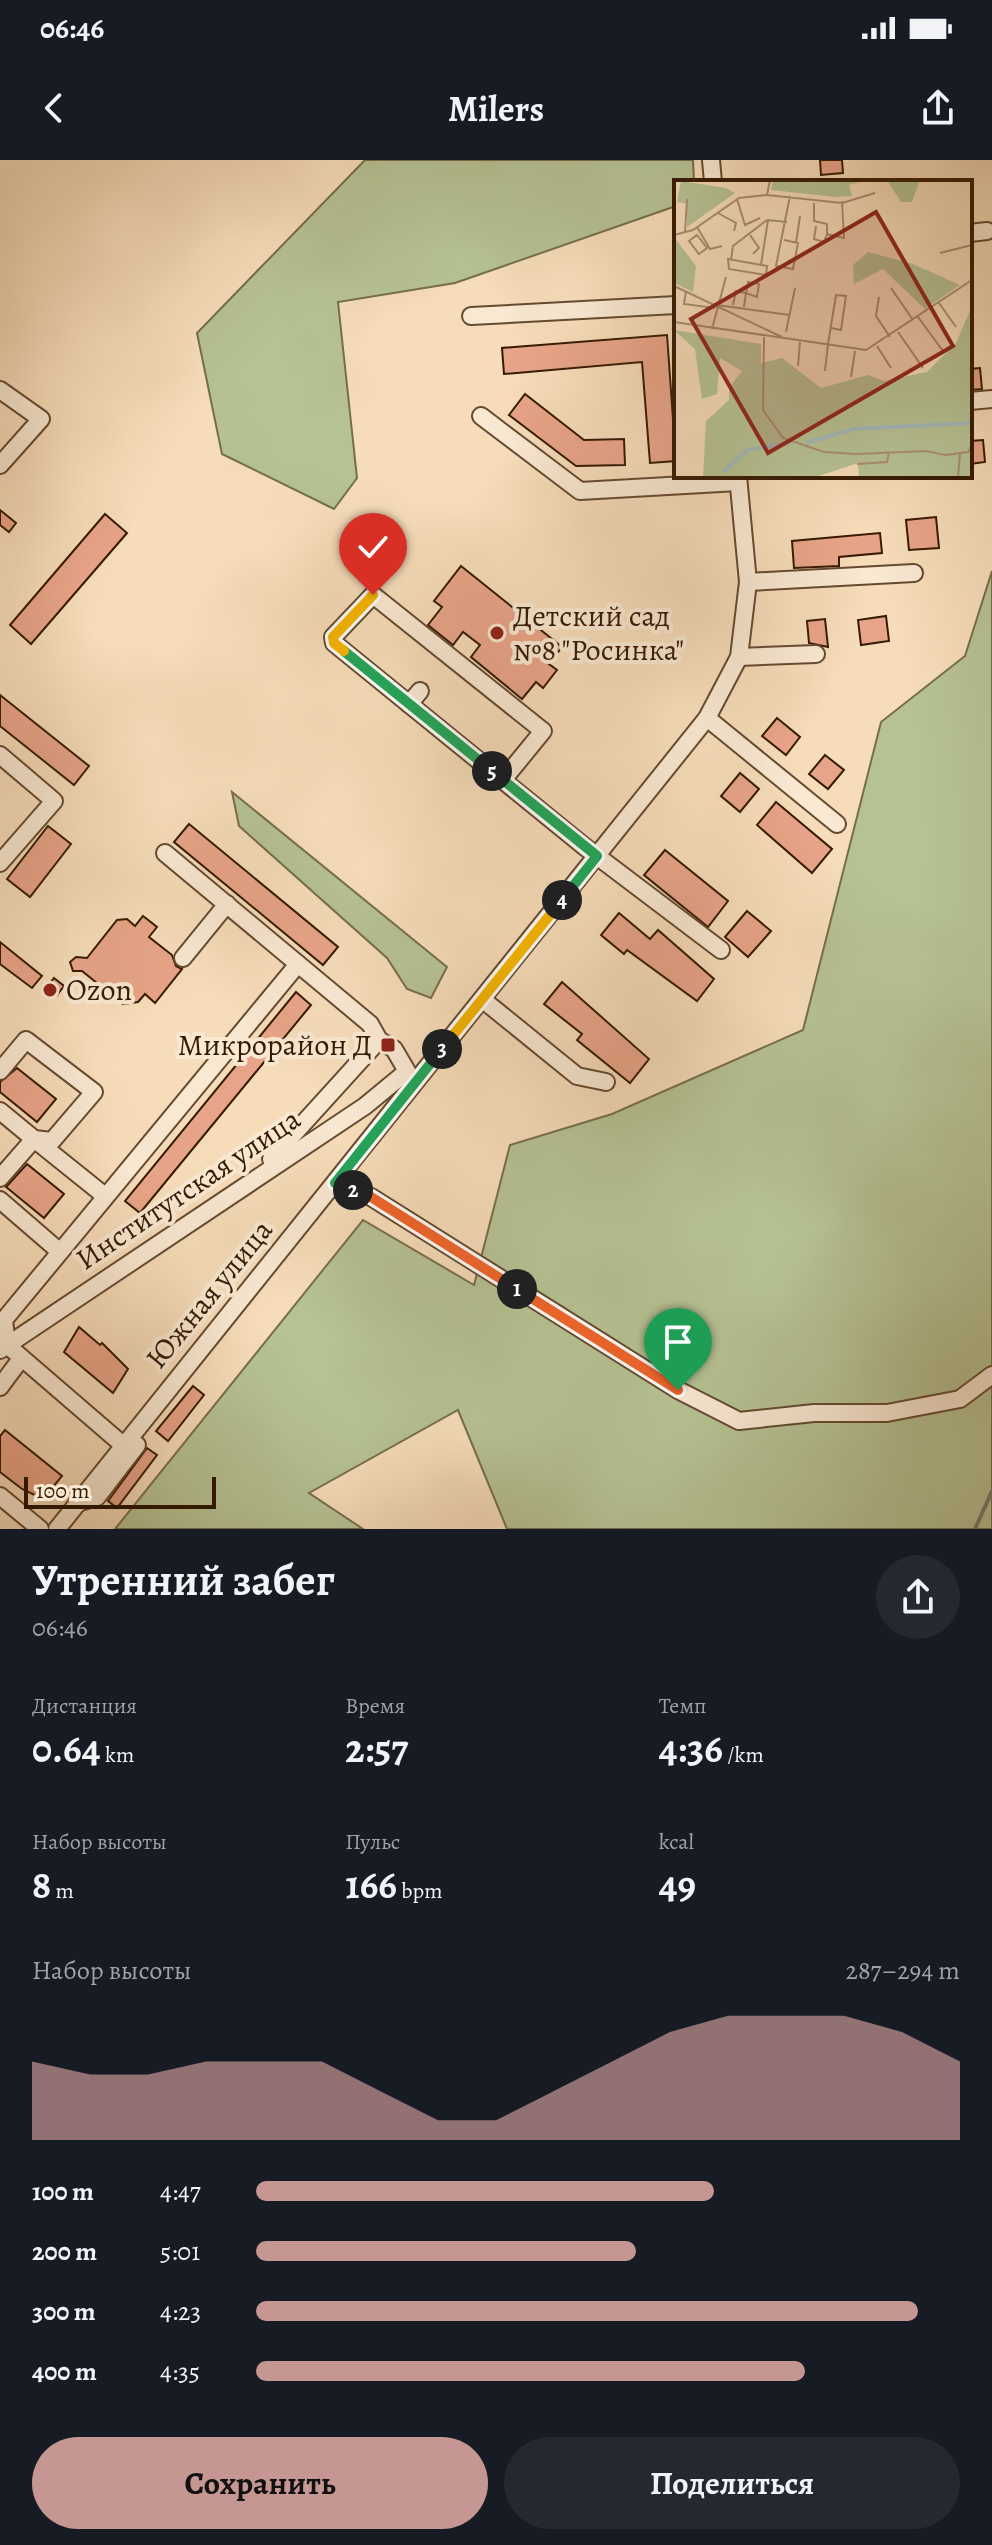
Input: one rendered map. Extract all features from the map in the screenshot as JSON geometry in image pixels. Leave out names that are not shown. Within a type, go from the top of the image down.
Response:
[{"type":"street","points":[[711,160],[713,180]]},
{"type":"street","points":[[471,316],[674,305]]},
{"type":"street","points":[[0,390],[41,419],[0,465]]},
{"type":"street","points":[[972,401],[992,399]]},
{"type":"street","points":[[481,416],[580,491],[738,479]]},
{"type":"street","name":"Южная улица","points":[[57,1529],[82,1507],[123,1445],[335,1183],[409,1083],[482,999],[707,718],[739,657],[748,582],[738,479]]},
{"type":"street","points":[[748,582],[914,573]]},
{"type":"street","points":[[503,780],[543,731],[373,595],[333,637],[334,643],[415,698],[503,780],[721,950]]},
{"type":"street","points":[[739,657],[816,654]]},
{"type":"street","points":[[707,718],[837,824]]},
{"type":"street","points":[[0,755],[54,801],[0,863]]},
{"type":"street","points":[[165,853],[370,1024],[379,1040],[394,1049],[409,1083]]},
{"type":"street","points":[[183,958],[227,904]]},
{"type":"street","points":[[123,1445],[2,1345],[4,1320],[298,964]]},
{"type":"street","points":[[482,999],[577,1076],[606,1082]]},
{"type":"street","points":[[0,1071],[26,1040],[94,1092],[52,1141],[34,1139]]},
{"type":"street","points":[[256,1176],[379,1040]]},
{"type":"street","name":"Институтская улица","points":[[2,1345],[256,1176],[365,1106],[409,1083]]},
{"type":"street","points":[[0,1111],[105,1196]]},
{"type":"street","points":[[0,1178],[34,1139]]},
{"type":"street","points":[[335,1183],[371,1197],[678,1390],[739,1421],[814,1413],[887,1413],[960,1399],[992,1375]]},
{"type":"street","points":[[0,1200],[59,1251]]},
{"type":"street","points":[[0,1387],[20,1360]]},
{"type":"street","points":[[82,1507],[97,1497],[188,1380]]},
{"type":"street","points":[[0,1496],[40,1529]]},
{"type":"green space","points":[[365,160],[693,160],[694,180],[674,180],[674,207],[455,283],[338,302],[357,478],[334,509],[222,454],[197,333]]},
{"type":"green space","points":[[992,571],[992,1529],[507,1529],[458,1410],[309,1493],[363,1529],[115,1529],[363,1220],[474,1285],[510,1145],[612,1114],[803,1030],[881,722],[965,656]]},
{"type":"green space","points":[[232,792],[447,967],[431,998],[407,989],[387,958],[239,826]]},
{"type":"building","points":[[820,160],[842,160],[843,173],[821,175]]},
{"type":"building","points":[[667,335],[674,461],[650,463],[642,362],[504,374],[502,348]]},
{"type":"building","points":[[980,368],[982,389],[972,390],[972,369]]},
{"type":"building","points":[[525,394],[584,440],[624,439],[625,465],[576,466],[509,415]]},
{"type":"building","points":[[983,440],[985,462],[972,464],[972,441]]},
{"type":"building","points":[[0,510],[16,523],[9,532],[0,525]]},
{"type":"building","points":[[105,514],[127,533],[31,644],[10,625]]},
{"type":"building","points":[[936,517],[939,548],[909,550],[906,520]]},
{"type":"building","points":[[880,533],[882,553],[839,557],[839,566],[794,568],[792,541]]},
{"type":"building","name":"Детский сад №8 \"Росинка\"","points":[[461,566],[562,647],[549,664],[557,670],[543,688],[536,682],[522,699],[471,657],[480,645],[463,632],[453,645],[428,625],[442,607],[434,601]]},
{"type":"building","points":[[886,616],[889,641],[861,645],[858,620]]},
{"type":"building","points":[[825,619],[828,647],[809,643],[807,621]]},
{"type":"building","points":[[0,695],[89,766],[74,785],[0,726]]},
{"type":"building","points":[[777,718],[800,737],[786,755],[762,736]]},
{"type":"building","points":[[825,755],[844,770],[828,789],[809,774]]},
{"type":"building","points":[[740,773],[759,789],[740,812],[721,796]]},
{"type":"building","points":[[776,802],[832,849],[812,873],[757,825]]},
{"type":"building","points":[[189,824],[338,947],[323,965],[174,842]]},
{"type":"building","points":[[48,826],[71,844],[30,897],[7,879]]},
{"type":"building","points":[[665,850],[728,901],[708,927],[644,875]]},
{"type":"building","points":[[747,911],[771,931],[748,957],[725,937]]},
{"type":"building","points":[[619,913],[650,939],[658,930],[714,979],[697,1001],[627,950],[624,954],[601,935]]},
{"type":"building","points":[[143,916],[157,927],[149,937],[172,955],[176,966],[182,969],[155,1003],[145,994],[138,1002],[123,1004],[82,971],[73,971],[70,962],[76,957],[87,958],[117,920],[127,919],[135,926]]},
{"type":"building","points":[[0,942],[42,976],[32,988],[0,964]]},
{"type":"building","points":[[54,978],[64,986],[57,995],[47,987]]},
{"type":"building","points":[[562,982],[649,1059],[630,1083],[577,1040],[582,1034],[544,1004]]},
{"type":"building","points":[[296,992],[311,1005],[140,1213],[125,1201]]},
{"type":"building","points":[[17,1068],[56,1099],[37,1122],[0,1092],[0,1082]]},
{"type":"building","points":[[27,1164],[64,1194],[44,1218],[6,1187]]},
{"type":"building","points":[[79,1327],[100,1345],[102,1343],[128,1369],[113,1393],[64,1352]]},
{"type":"building","points":[[193,1386],[204,1395],[168,1441],[156,1431]]},
{"type":"building","points":[[5,1430],[62,1476],[43,1499],[22,1489],[0,1472],[0,1436]]},
{"type":"building","points":[[147,1448],[157,1455],[117,1508],[108,1501]]},
{"type":"waterway","points":[[975,1529],[992,1491]]},
{"type":"place","name":"Детский сад №8 \"Росинка\"","points":[[497,633]]},
{"type":"place","name":"Ozon","points":[[50,990]]},
{"type":"place","name":"Микрорайон Д","points":[[388,1045]]},
{"type":"route","points":[[373,595],[333,637],[334,643],[597,856],[335,1183],[371,1197],[678,1390]]}]
